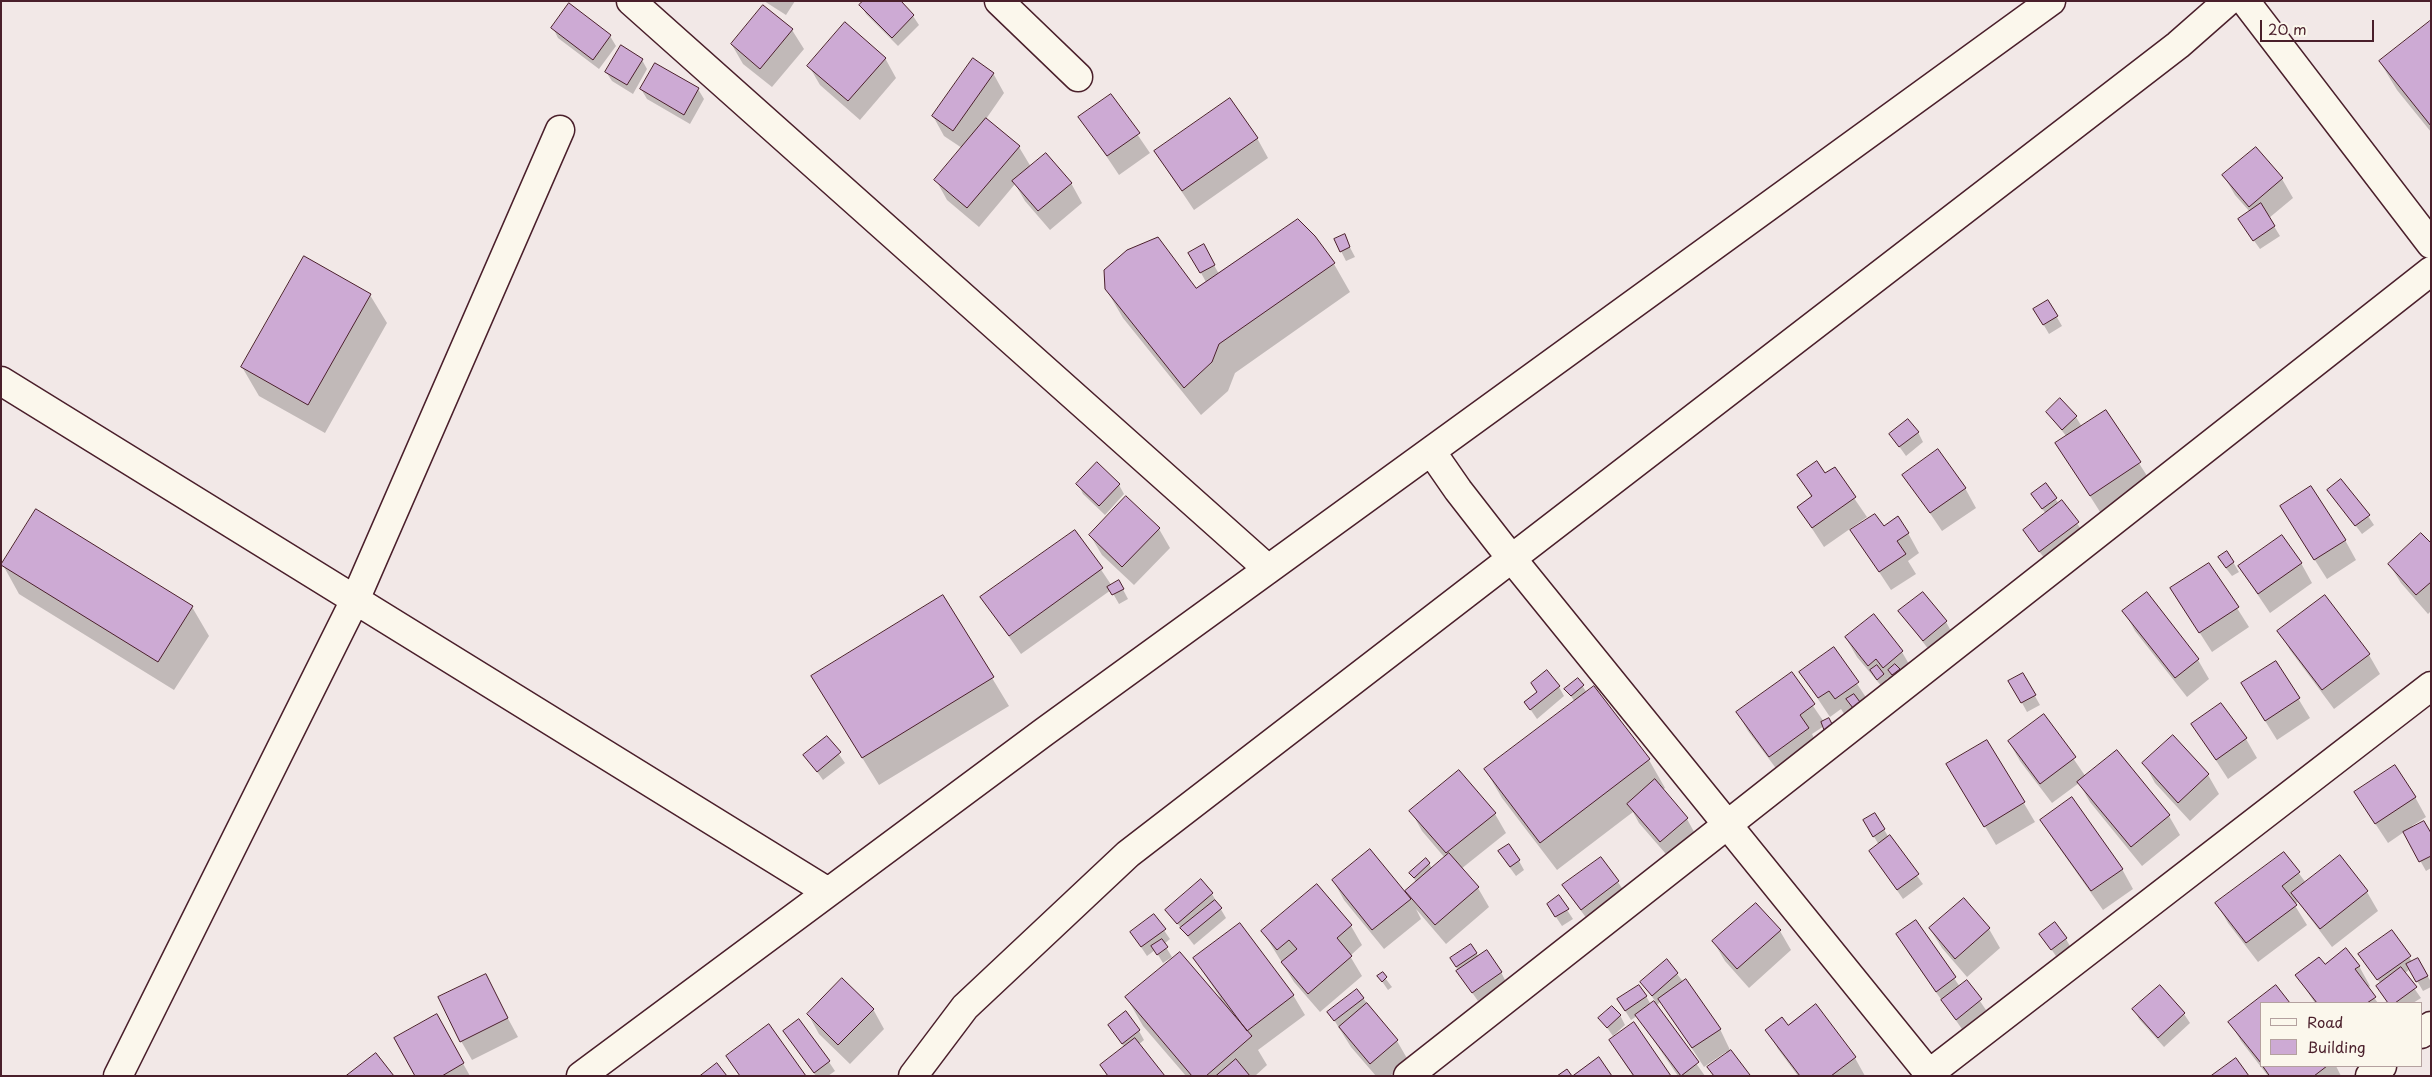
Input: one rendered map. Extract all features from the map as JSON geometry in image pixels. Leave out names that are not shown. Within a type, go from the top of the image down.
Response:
[{"type":"street","points":[[631,1],[1268,570]]},
{"type":"street","points":[[999,1],[1078,77]]},
{"type":"street","points":[[581,1076],[1044,732],[2051,1]]},
{"type":"street","points":[[913,1076],[965,1008],[1128,854],[1506,551],[2178,45],[2228,1]]},
{"type":"street","points":[[2245,1],[2431,244]]},
{"type":"street","points":[[118,1076],[355,600],[560,130]]},
{"type":"street","points":[[1408,1076],[2431,271]]},
{"type":"street","points":[[1,382],[828,892]]},
{"type":"street","points":[[1431,451],[1458,490],[1506,551],[1929,1075],[2431,686]]},
{"type":"street","points":[[2370,1076],[2381,1067]]},
{"type":"building","points":[[863,1],[901,1],[914,15],[892,38],[859,5]]},
{"type":"building","points":[[569,3],[611,35],[593,60],[551,28]]},
{"type":"building","points":[[763,5],[793,29],[760,69],[731,44]]},
{"type":"building","points":[[845,22],[886,58],[848,101],[807,66]]},
{"type":"building","points":[[2431,22],[2431,126],[2379,61]]},
{"type":"building","points":[[621,45],[643,59],[627,85],[605,72]]},
{"type":"building","points":[[973,58],[994,73],[953,131],[932,116]]},
{"type":"building","points":[[655,63],[699,88],[684,115],[640,89]]},
{"type":"building","points":[[1111,94],[1140,133],[1107,156],[1078,117]]},
{"type":"building","points":[[1230,98],[1258,138],[1182,191],[1154,151]]},
{"type":"building","points":[[986,118],[1020,146],[967,208],[934,180]]},
{"type":"building","points":[[2256,147],[2283,178],[2249,207],[2222,175]]},
{"type":"building","points":[[1046,153],[1072,183],[1038,211],[1012,181]]},
{"type":"building","points":[[2261,203],[2275,226],[2253,241],[2238,219]]},
{"type":"building","points":[[1298,219],[1315,236],[1335,263],[1219,344],[1212,362],[1184,388],[1105,289],[1104,270],[1127,250],[1158,237],[1196,288]]},
{"type":"building","points":[[1345,234],[1350,247],[1340,252],[1334,239]]},
{"type":"building","points":[[1204,244],[1215,265],[1200,273],[1188,253]]},
{"type":"building","points":[[304,256],[371,294],[308,405],[241,367]]},
{"type":"building","points":[[2048,300],[2058,316],[2043,325],[2033,309]]},
{"type":"building","points":[[2060,398],[2077,416],[2062,430],[2046,412]]},
{"type":"building","points":[[2106,410],[2141,462],[2090,496],[2055,443]]},
{"type":"building","points":[[1908,419],[1919,432],[1899,447],[1889,434]]},
{"type":"building","points":[[1938,449],[1966,488],[1930,513],[1902,475]]},
{"type":"building","points":[[1817,461],[1825,473],[1835,467],[1856,497],[1812,528],[1797,507],[1812,496],[1797,475]]},
{"type":"building","points":[[1097,462],[1120,484],[1099,506],[1076,484]]},
{"type":"building","points":[[2341,479],[2370,515],[2355,526],[2327,490]]},
{"type":"building","points":[[2046,483],[2057,498],[2042,509],[2031,494]]},
{"type":"building","points":[[2311,486],[2346,540],[2314,560],[2280,506]]},
{"type":"building","points":[[1126,496],[1160,528],[1122,567],[1089,535]]},
{"type":"building","points":[[2062,500],[2079,522],[2039,552],[2023,530]]},
{"type":"building","points":[[36,509],[193,606],[158,662],[1,565]]},
{"type":"building","points":[[1875,514],[1884,526],[1898,516],[1909,533],[1897,541],[1906,554],[1879,572],[1850,530]]},
{"type":"building","points":[[1075,530],[1103,568],[1009,636],[980,597]]},
{"type":"building","points":[[2421,533],[2431,543],[2431,582],[2416,595],[2388,564]]},
{"type":"building","points":[[2282,535],[2302,563],[2258,594],[2238,566]]},
{"type":"building","points":[[2227,551],[2234,562],[2226,568],[2218,557]]},
{"type":"building","points":[[2209,563],[2239,607],[2199,633],[2170,588]]},
{"type":"building","points":[[1119,580],[1124,589],[1112,595],[1107,587]]},
{"type":"building","points":[[1923,592],[1947,621],[1923,641],[1898,611]]},
{"type":"building","points":[[2147,592],[2199,659],[2175,678],[2122,611]]},
{"type":"building","points":[[943,595],[994,677],[862,758],[811,676]]},
{"type":"building","points":[[2325,595],[2370,654],[2322,690],[2277,631]]},
{"type":"building","points":[[1874,614],[1903,651],[1883,668],[1876,659],[1868,666],[1845,637]]},
{"type":"building","points":[[1834,647],[1859,682],[1835,699],[1829,691],[1818,698],[1799,672]]},
{"type":"building","points":[[2276,661],[2300,698],[2265,721],[2241,683]]},
{"type":"building","points":[[1895,664],[1900,669],[1892,675],[1888,670]]},
{"type":"building","points":[[1877,665],[1884,674],[1877,680],[1870,670]]},
{"type":"building","points":[[1547,670],[1560,686],[1530,710],[1524,702],[1537,692],[1531,683]]},
{"type":"building","points":[[1792,672],[1815,704],[1800,715],[1809,728],[1769,757],[1736,712]]},
{"type":"building","points":[[2023,673],[2036,695],[2021,703],[2008,681]]},
{"type":"building","points":[[1578,678],[1584,685],[1571,696],[1564,689]]},
{"type":"building","points":[[1594,686],[1650,759],[1540,843],[1484,769]]},
{"type":"building","points":[[1854,694],[1860,702],[1853,708],[1846,699]]},
{"type":"building","points":[[2221,703],[2247,738],[2216,760],[2191,724]]},
{"type":"building","points":[[2044,714],[2076,757],[2040,784],[2008,741]]},
{"type":"building","points":[[1829,718],[1833,726],[1824,730],[1821,722]]},
{"type":"building","points":[[2173,735],[2209,774],[2178,803],[2142,763]]},
{"type":"building","points":[[827,736],[841,752],[817,772],[803,755]]},
{"type":"building","points":[[1987,740],[2025,802],[1984,827],[1946,764]]},
{"type":"building","points":[[2117,750],[2170,815],[2131,847],[2077,782]]},
{"type":"building","points":[[2395,765],[2416,797],[2375,824],[2354,792]]},
{"type":"building","points":[[1459,770],[1496,813],[1446,853],[1409,811]]},
{"type":"building","points":[[1655,779],[1688,818],[1660,842],[1627,804]]},
{"type":"building","points":[[2072,797],[2123,869],[2091,891],[2040,820]]},
{"type":"building","points":[[1875,813],[1885,829],[1873,837],[1863,820]]},
{"type":"building","points":[[2424,821],[2431,833],[2431,856],[2419,862],[2403,832]]},
{"type":"building","points":[[1890,835],[1919,874],[1897,890],[1869,851]]},
{"type":"building","points":[[1509,844],[1520,860],[1510,867],[1498,851]]},
{"type":"building","points":[[1370,849],[1411,899],[1372,930],[1332,880]]},
{"type":"building","points":[[2284,852],[2300,872],[2282,886],[2297,905],[2246,943],[2215,903]]},
{"type":"building","points":[[1449,853],[1479,887],[1435,925],[1405,891]]},
{"type":"building","points":[[2340,855],[2368,891],[2320,929],[2291,893]]},
{"type":"building","points":[[1601,857],[1619,881],[1581,910],[1562,885]]},
{"type":"building","points":[[1426,858],[1430,863],[1414,878],[1409,873]]},
{"type":"building","points":[[1201,879],[1213,893],[1177,924],[1165,910]]},
{"type":"building","points":[[1317,884],[1352,925],[1337,938],[1352,956],[1308,994],[1281,962],[1297,949],[1289,940],[1277,950],[1261,931]]},
{"type":"building","points":[[1559,895],[1569,909],[1555,917],[1547,904]]},
{"type":"building","points":[[1964,898],[1990,928],[1955,959],[1929,928]]},
{"type":"building","points":[[1215,900],[1222,908],[1188,936],[1180,928]]},
{"type":"building","points":[[1756,903],[1781,930],[1737,969],[1712,941]]},
{"type":"building","points":[[1154,914],[1166,929],[1141,947],[1130,932]]},
{"type":"building","points":[[1916,920],[1956,977],[1936,992],[1896,934]]},
{"type":"building","points":[[2055,922],[2067,938],[2051,950],[2039,934]]},
{"type":"building","points":[[1240,923],[1294,995],[1247,1031],[1193,958]]},
{"type":"building","points":[[2392,930],[2411,956],[2377,980],[2358,954]]},
{"type":"building","points":[[1162,939],[1168,947],[1157,955],[1151,946]]},
{"type":"building","points":[[1471,944],[1477,953],[1456,967],[1450,958]]},
{"type":"building","points":[[2346,948],[2360,966],[2355,969],[2376,997],[2368,1002],[2316,1002],[2295,975],[2319,957],[2325,964]]},
{"type":"building","points":[[1487,950],[1502,972],[1472,993],[1456,971]]},
{"type":"building","points":[[1180,952],[1252,1036],[1206,1076],[1192,1076],[1125,997]]},
{"type":"building","points":[[2418,958],[2428,976],[2416,982],[2406,964]]},
{"type":"building","points":[[1667,959],[1678,973],[1652,996],[1640,982]]},
{"type":"building","points":[[2401,967],[2417,987],[2396,1002],[2387,1002],[2376,986]]},
{"type":"building","points":[[1383,972],[1387,977],[1382,982],[1377,976]]},
{"type":"building","points":[[486,974],[508,1018],[460,1042],[438,997]]},
{"type":"building","points":[[842,978],[874,1009],[838,1045],[807,1014]]},
{"type":"building","points":[[1686,979],[1721,1029],[1692,1048],[1658,999]]},
{"type":"building","points":[[1967,980],[1982,999],[1956,1020],[1941,1000]]},
{"type":"building","points":[[1639,985],[1647,996],[1625,1011],[1617,999]]},
{"type":"building","points":[[2160,985],[2185,1013],[2158,1038],[2132,1009]]},
{"type":"building","points":[[2276,985],[2289,1002],[2260,1002],[2260,1062],[2228,1022]]},
{"type":"building","points":[[1357,989],[1364,998],[1334,1021],[1327,1012]]},
{"type":"building","points":[[1654,1001],[1699,1062],[1681,1076],[1635,1015]]},
{"type":"building","points":[[1367,1003],[1398,1040],[1370,1064],[1339,1027]]},
{"type":"building","points":[[1816,1004],[1856,1057],[1831,1076],[1800,1076],[1765,1030],[1782,1017],[1788,1025]]},
{"type":"building","points":[[1612,1006],[1621,1015],[1607,1028],[1598,1018]]},
{"type":"building","points":[[1126,1011],[1140,1030],[1122,1044],[1108,1025]]},
{"type":"building","points":[[437,1014],[464,1063],[442,1076],[415,1076],[394,1038]]},
{"type":"building","points":[[799,1019],[830,1061],[814,1073],[783,1031]]},
{"type":"building","points":[[1634,1022],[1671,1076],[1634,1076],[1609,1040]]},
{"type":"building","points":[[769,1024],[806,1076],[740,1076],[726,1056]]},
{"type":"building","points":[[1135,1038],[1165,1076],[1108,1076],[1100,1065]]},
{"type":"building","points":[[1731,1050],[1749,1076],[1714,1076],[1707,1067]]},
{"type":"building","points":[[376,1053],[394,1076],[346,1076]]},
{"type":"building","points":[[1599,1057],[1612,1076],[1572,1076]]},
{"type":"building","points":[[2236,1058],[2249,1076],[2211,1076]]},
{"type":"building","points":[[1236,1059],[1250,1076],[1216,1076]]},
{"type":"building","points":[[717,1063],[727,1076],[700,1076]]},
{"type":"building","points":[[2264,1067],[2326,1067],[2314,1076],[2270,1076]]},
{"type":"building","points":[[1567,1069],[1572,1076],[1557,1076]]}]
